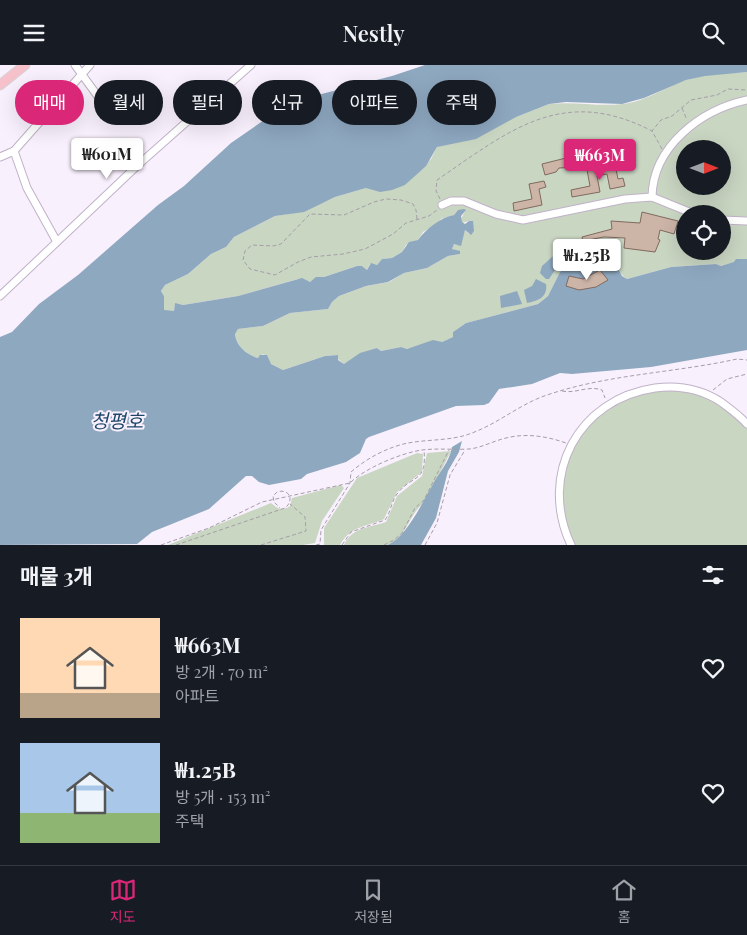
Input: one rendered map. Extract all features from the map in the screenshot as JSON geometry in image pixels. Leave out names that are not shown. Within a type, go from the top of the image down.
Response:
[{"type":"main road","points":[[0,85],[25,65]]},
{"type":"street","points":[[76,65],[94,92]]},
{"type":"street","points":[[0,157],[14,151],[90,65]]},
{"type":"street","points":[[0,296],[138,165],[251,65]]},
{"type":"street","points":[[652,197],[656,176],[666,153],[690,126],[722,108],[747,100]]},
{"type":"street","points":[[14,151],[26,188],[57,242]]},
{"type":"street","points":[[442,205],[450,201],[464,201],[496,214],[523,220],[625,199],[652,197],[676,207]]},
{"type":"street","points":[[731,221],[747,221]]},
{"type":"street","points":[[571,545],[562,524],[558,502],[561,473],[570,445],[581,428],[606,405],[636,391],[670,387],[690,389],[710,396],[740,416],[747,424]]},
{"type":"path","points":[[652,131],[661,120],[672,116],[691,100],[717,95],[728,89],[747,90]]},
{"type":"path","points":[[717,95],[722,108]]},
{"type":"path","points":[[682,107],[690,126]]},
{"type":"path","points":[[417,219],[413,203],[394,199],[374,202],[344,215],[310,214],[286,241],[275,246],[252,245],[245,251],[243,260],[250,269],[275,275],[298,262],[312,257],[344,254],[365,249],[393,234],[406,223],[433,214],[442,205],[436,191],[437,181],[496,140],[546,117],[569,111],[599,112],[629,120],[652,131],[658,145],[666,153]]},
{"type":"path","points":[[582,260],[586,279]]},
{"type":"path","points":[[350,483],[351,472],[382,452],[407,443],[447,439],[472,433],[528,403],[561,391],[617,376],[674,371],[737,359],[747,360]]},
{"type":"path","points":[[710,396],[719,384],[747,374]]},
{"type":"path","points":[[561,391],[573,392],[595,387],[602,390],[606,405]]},
{"type":"path","points":[[316,545],[320,545],[321,530],[350,483],[358,475],[370,469],[424,449],[465,449],[523,436],[550,437],[570,445]]},
{"type":"path","points":[[342,545],[351,532],[385,520],[396,495],[421,475],[424,465],[424,449]]},
{"type":"path","points":[[384,545],[402,533],[415,508],[424,500],[450,449]]},
{"type":"path","points":[[425,545],[437,523],[450,475],[465,449]]},
{"type":"path","points":[[161,545],[209,528],[256,505],[273,499],[350,483]]},
{"type":"path","points":[[261,545],[306,531],[305,517],[290,504],[290,495],[286,491],[280,490],[273,499]]},
{"type":"path","points":[[273,499],[280,508]]},
{"type":"path","points":[[176,545],[280,508],[285,508],[290,504]]},
{"type":"green space","points":[[747,72],[747,259],[721,266],[716,264],[671,267],[627,279],[608,259],[569,265],[560,272],[548,296],[538,304],[466,323],[453,332],[453,337],[442,342],[407,349],[401,347],[381,351],[377,348],[344,364],[338,359],[338,355],[325,356],[283,370],[271,364],[263,354],[258,358],[254,357],[246,352],[237,342],[235,333],[238,329],[263,326],[290,313],[328,309],[339,296],[366,286],[389,282],[404,273],[427,268],[448,256],[460,254],[452,249],[454,244],[460,245],[465,230],[469,234],[472,224],[469,221],[462,223],[461,219],[465,211],[458,210],[454,215],[441,219],[437,224],[423,232],[418,240],[406,245],[402,252],[392,258],[382,259],[377,265],[370,264],[367,270],[362,266],[357,266],[324,277],[318,277],[310,282],[298,279],[238,296],[183,305],[175,304],[174,311],[164,311],[164,296],[161,291],[165,285],[188,274],[211,254],[226,247],[234,237],[275,216],[304,211],[335,197],[366,188],[405,185],[431,159],[437,147],[549,104],[613,105],[630,103],[686,80],[709,75]]},
{"type":"green space","points":[[670,386],[710,396],[747,424],[747,545],[571,545],[559,502],[571,445],[606,405]]},
{"type":"green space","points":[[451,451],[425,502],[415,512],[395,541],[388,545],[344,545],[347,539],[356,531],[386,522],[397,496],[422,476],[427,453]]},
{"type":"green space","points":[[417,453],[423,454],[422,472],[397,492],[384,519],[359,528],[349,534],[340,545],[324,545],[324,528],[357,478]]},
{"type":"green space","points":[[341,485],[344,488],[322,521],[315,543],[303,545],[168,545],[271,503],[278,508],[284,509],[290,506],[292,498]]},
{"type":"water","name":"청평호","points":[[425,65],[747,65],[747,72],[686,80],[644,98],[622,104],[566,102],[549,104],[516,117],[476,139],[437,147],[426,166],[405,185],[380,192],[366,188],[335,197],[304,212],[275,216],[234,237],[226,247],[211,254],[188,274],[165,285],[161,291],[164,296],[164,310],[174,311],[175,303],[183,305],[238,296],[302,278],[310,282],[316,277],[324,277],[357,266],[362,266],[367,270],[371,263],[377,265],[382,259],[392,258],[402,252],[409,242],[418,240],[434,224],[454,215],[458,210],[464,209],[466,210],[461,216],[462,222],[465,224],[473,221],[474,231],[471,235],[465,230],[461,246],[454,244],[452,249],[460,251],[460,254],[448,256],[427,268],[404,273],[388,282],[366,286],[339,296],[328,309],[290,313],[263,326],[238,329],[235,334],[237,342],[246,352],[254,357],[258,358],[260,355],[267,355],[271,364],[283,370],[325,356],[338,355],[338,360],[344,364],[360,353],[377,348],[381,351],[401,347],[407,349],[433,340],[442,342],[453,337],[453,332],[466,323],[538,304],[548,296],[560,272],[569,265],[608,259],[615,263],[622,276],[627,279],[671,267],[716,264],[721,266],[734,262],[736,259],[747,259],[747,350],[651,367],[572,374],[560,373],[532,384],[499,389],[489,403],[484,405],[456,406],[369,437],[366,439],[360,453],[346,462],[307,474],[301,479],[269,485],[259,482],[252,476],[246,476],[209,509],[152,532],[137,544],[0,545],[0,337],[12,332],[39,304],[78,275],[158,205],[184,186],[231,143],[257,125],[322,125],[322,94],[332,91],[332,125],[417,125],[417,80],[376,80]]},
{"type":"water","points":[[561,249],[568,251],[571,257],[557,267],[549,279],[546,279],[540,273],[542,266]]},
{"type":"water","points":[[536,279],[546,284],[544,295],[538,300],[527,303],[524,290],[532,286]]},
{"type":"water","points":[[517,291],[522,304],[501,308],[500,296]]},
{"type":"water","points":[[462,441],[459,452],[448,471],[436,518],[421,545],[388,545],[395,541],[408,527],[446,463],[452,447]]},
{"type":"building","points":[[578,151],[579,157],[575,158],[576,167],[559,168],[556,172],[545,175],[542,164],[566,158],[564,154]]},
{"type":"building","points":[[615,164],[618,179],[623,178],[625,186],[610,189],[607,174],[597,176],[600,192],[572,197],[571,190],[590,186],[587,170]]},
{"type":"building","points":[[544,181],[546,187],[539,189],[542,205],[514,211],[513,203],[532,199],[529,184]]},
{"type":"building","points":[[642,212],[676,220],[676,228],[674,234],[660,230],[658,239],[660,240],[655,252],[624,248],[625,238],[604,237],[583,241],[582,237],[612,229],[611,221],[640,223]]},
{"type":"building","points":[[600,270],[608,280],[596,287],[579,290],[566,286],[569,276],[583,279]]}]
